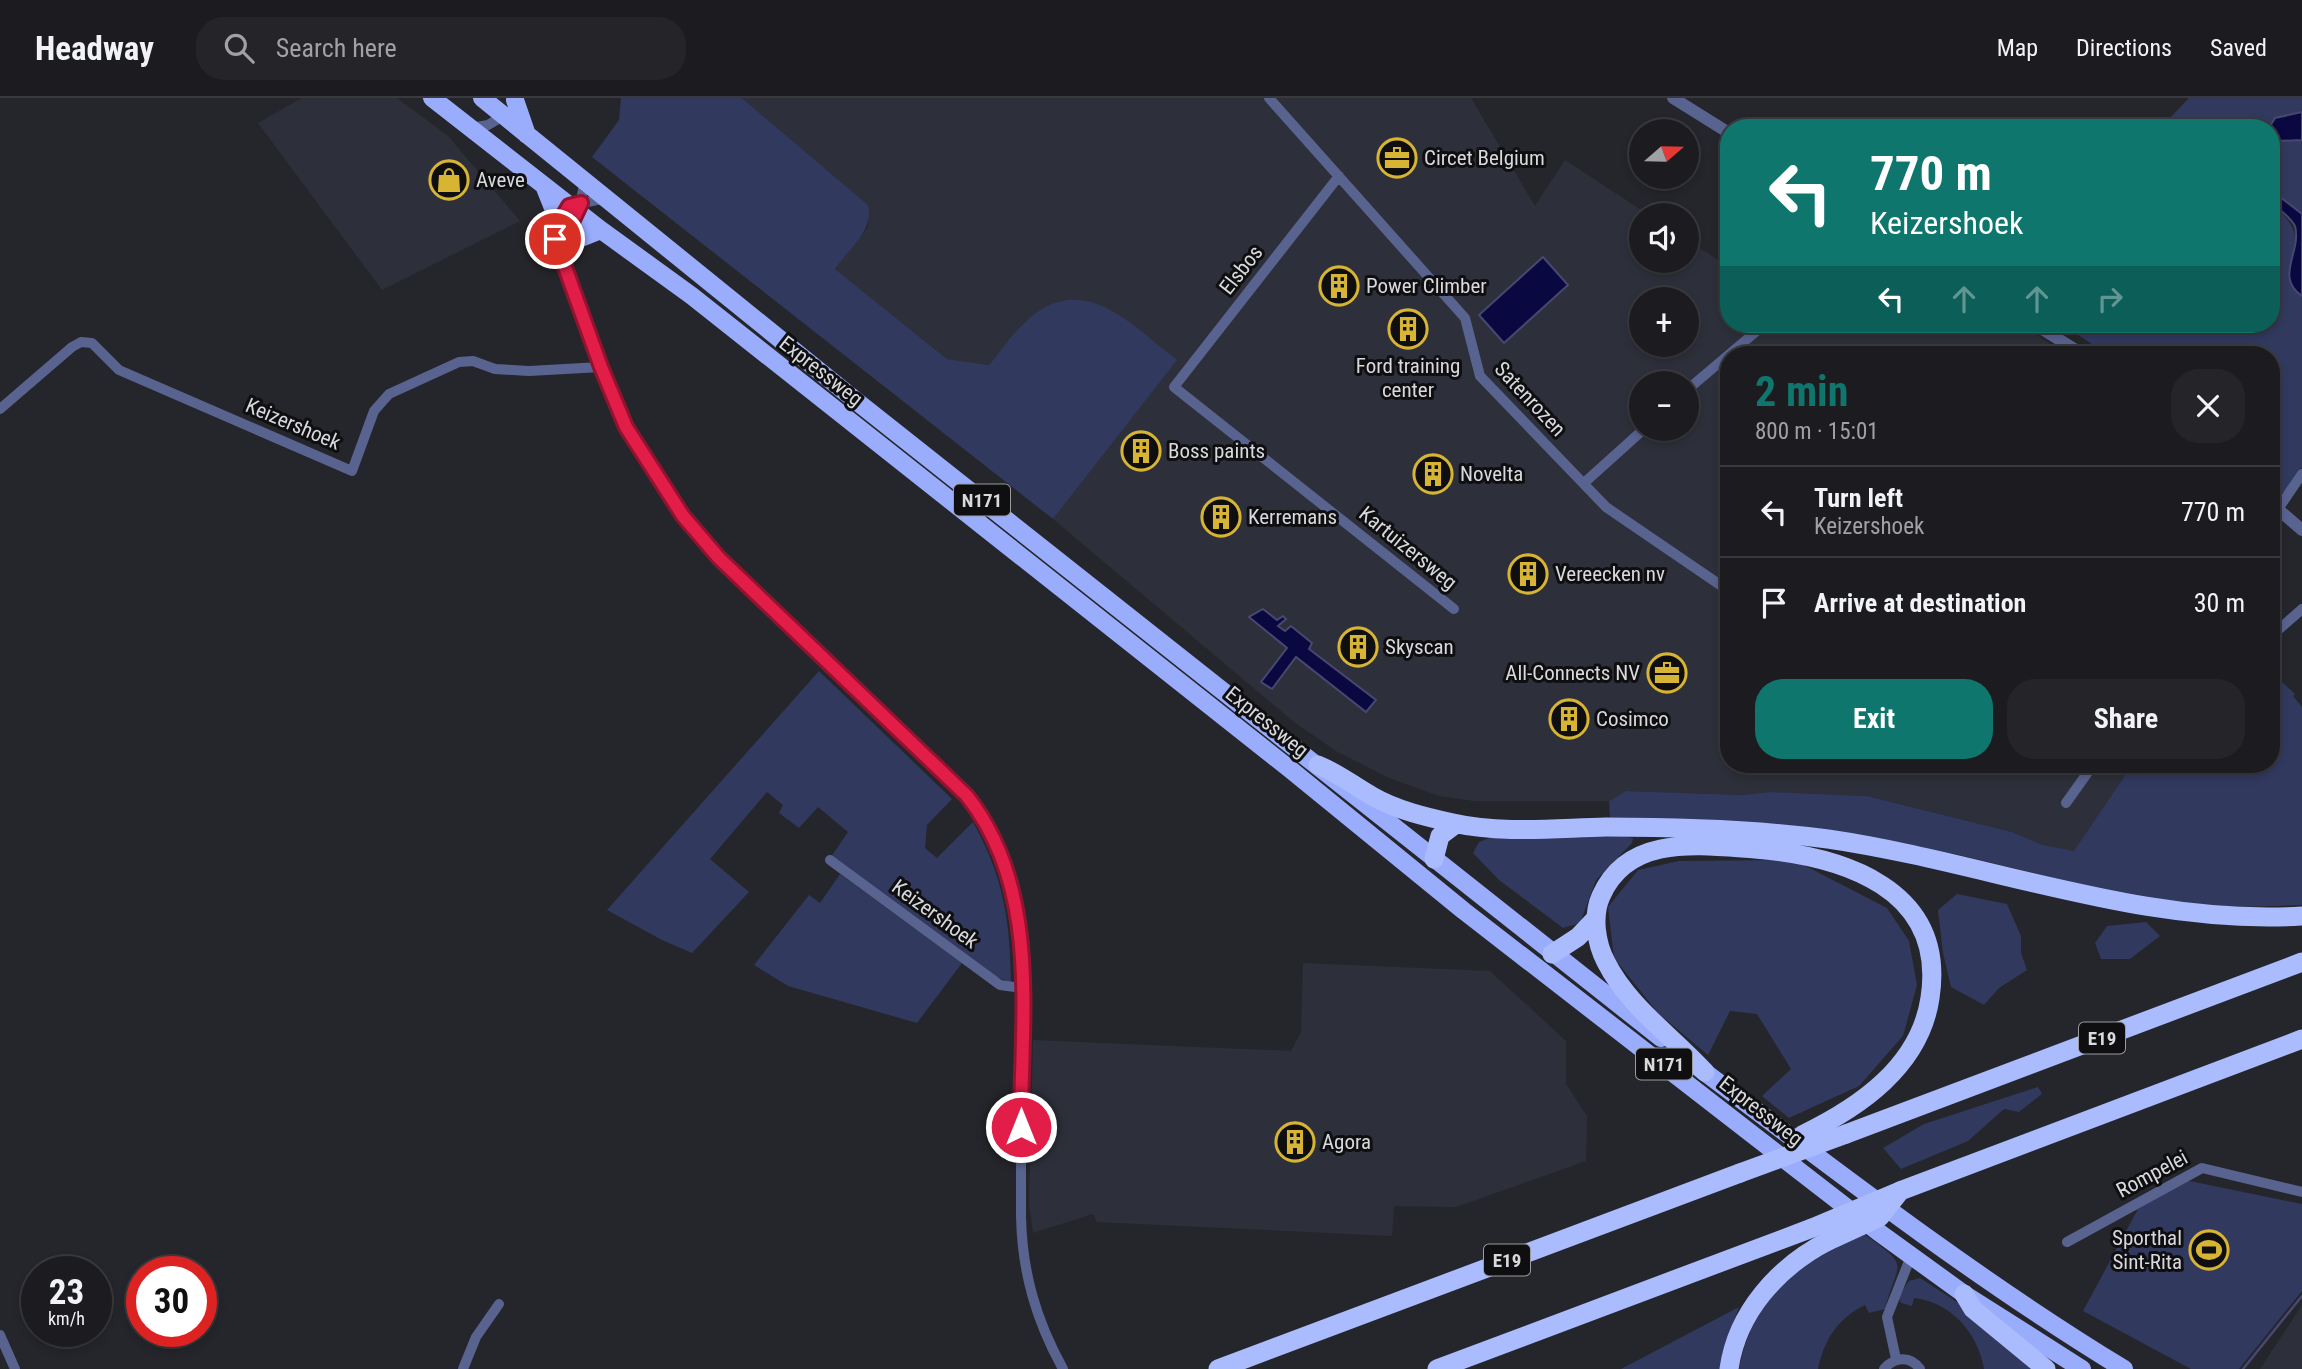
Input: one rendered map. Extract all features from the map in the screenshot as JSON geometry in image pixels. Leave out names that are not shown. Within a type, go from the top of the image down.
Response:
[{"type":"highway","name":"Expressweg","points":[[432,98],[495,112],[527,135],[849,395],[1318,765],[1552,954],[1918,1234],[2062,1332],[2124,1369]]},
{"type":"highway","name":"Expressweg","points":[[495,112],[545,188],[576,207],[601,230],[692,296],[1291,770],[1438,890],[1911,1256],[1964,1294],[2082,1369]]},
{"type":"highway","points":[[545,188],[559,223]]},
{"type":"highway","points":[[561,256],[571,242],[601,230]]},
{"type":"highway","points":[[1318,765],[1374,797],[1456,824],[1505,828],[1648,827],[1738,830],[1828,839],[2131,903],[2236,917],[2302,916]]},
{"type":"highway","points":[[1438,890],[1434,859],[1440,836],[1456,824]]},
{"type":"highway","points":[[1705,1072],[1623,989],[1605,961],[1596,918],[1604,888],[1621,867],[1643,853],[1672,846],[1707,845],[1803,854],[1860,872],[1897,896],[1911,912],[1927,943],[1932,972],[1928,1009],[1909,1053],[1891,1075],[1865,1098],[1830,1122],[1802,1135],[1788,1155]]},
{"type":"highway","points":[[1528,959],[1552,954],[1578,937],[1596,918]]},
{"type":"highway","name":"E19","points":[[1218,1369],[2302,962]]},
{"type":"highway","points":[[1437,1369],[2302,1039]]},
{"type":"highway","points":[[1729,1369],[1737,1337],[1759,1297],[1782,1272],[1828,1241],[1880,1217],[1909,1188]]},
{"type":"highway","points":[[1911,1256],[1918,1234]]},
{"type":"highway","points":[[1964,1294],[1976,1312],[2046,1369]]},
{"type":"street","name":"Satenrozen","points":[[1269,98],[1465,318],[1470,330],[1474,364],[1480,376],[1611,511],[1720,585]]},
{"type":"street","points":[[1673,98],[1720,127]]},
{"type":"street","name":"Elsbos","points":[[1174,387],[1339,176]]},
{"type":"street","points":[[561,256],[585,181]]},
{"type":"street","points":[[606,198],[576,207],[559,223],[555,239],[601,367],[642,455],[703,540],[967,796],[984,820],[1007,868],[1019,912],[1021,1239],[1037,1313],[1063,1369]]},
{"type":"street","points":[[1739,346],[1754,333]]},
{"type":"street","points":[[2049,333],[2069,346]]},
{"type":"street","name":"Keizershoek","points":[[0,410],[72,347],[81,342],[92,343],[119,370],[352,471],[374,411],[389,394],[449,366],[472,361],[495,369],[529,371],[601,367]]},
{"type":"street","points":[[1699,380],[1720,362]]},
{"type":"street","name":"Kartuizersweg","points":[[1174,387],[1454,609]]},
{"type":"street","points":[[1584,484],[1631,441]]},
{"type":"street","points":[[2280,501],[2302,474]]},
{"type":"street","points":[[2280,511],[2302,530]]},
{"type":"street","points":[[2280,628],[2302,609]]},
{"type":"street","points":[[2066,803],[2087,773]]},
{"type":"street","name":"Keizershoek","points":[[830,860],[1000,985],[1021,988]]},
{"type":"street","name":"Rompelei","points":[[2067,1242],[2202,1168],[2302,1192]]},
{"type":"street","points":[[1896,1359],[1888,1317],[1911,1256]]},
{"type":"street","points":[[463,1369],[475,1337],[499,1304]]},
{"type":"street","points":[[0,1335],[15,1369]]},
{"type":"street","points":[[1884,1369],[1896,1359],[1909,1359],[1920,1369]]},
{"type":"shaded area","points":[[302,98],[397,98],[448,136],[520,221],[382,290],[258,123]]},
{"type":"shaded area","points":[[621,98],[742,98],[868,205],[869,214],[864,231],[835,269],[947,359],[989,365],[1024,323],[1045,307],[1066,300],[1085,301],[1104,307],[1141,331],[1177,360],[1053,519],[592,157],[619,120]]},
{"type":"shaded area","points":[[742,98],[1471,98],[1535,206],[1565,160],[1631,203],[1629,273],[1699,273],[1699,248],[1720,261],[1720,333],[2034,333],[2053,346],[1720,346],[1720,773],[2127,773],[2074,852],[2043,845],[2012,832],[1867,796],[1626,791],[1609,801],[1474,801],[1439,796],[1389,778],[1336,751],[1294,722],[1053,519],[1176,360],[1042,311],[1024,322],[989,365],[947,359],[835,269],[868,227],[868,205]]},
{"type":"shaded area","points":[[2189,98],[2302,98],[2302,112],[2274,119],[2169,119]]},
{"type":"shaded area","points":[[2302,112],[2302,140],[2280,141],[2280,119],[2275,118]]},
{"type":"shaded area","points":[[2302,140],[2302,214],[2280,197],[2280,141]]},
{"type":"shaded area","points":[[2280,197],[2302,214],[2302,296],[2290,281],[2289,272],[2296,236],[2295,226],[2280,210]]},
{"type":"shaded area","points":[[2280,212],[2291,226],[2296,240],[2289,271],[2298,294],[2302,296],[2302,467],[2284,493],[2280,491],[2280,346],[2095,346],[2075,333],[2280,333]]},
{"type":"shaded area","points":[[1543,257],[1568,285],[1504,343],[1479,315]]},
{"type":"shaded area","points":[[1263,609],[1277,620],[1283,616],[1286,619],[1278,626],[1285,631],[1291,626],[1312,643],[1309,649],[1376,700],[1366,712],[1296,657],[1272,689],[1261,682],[1287,648],[1249,617]]},
{"type":"shaded area","points":[[819,671],[952,799],[927,825],[925,848],[937,858],[973,822],[992,862],[1003,900],[1009,939],[1011,983],[985,972],[831,857],[848,832],[818,807],[799,828],[779,813],[783,805],[767,792],[710,859],[749,892],[692,953],[607,910]]},
{"type":"shaded area","points":[[2280,680],[2295,694],[2293,696],[2302,707],[2302,905],[2243,907],[2179,903],[2114,892],[1955,854],[1610,818],[1609,801],[1626,791],[1867,796],[2012,832],[2043,845],[2074,851],[2127,773],[2280,773]]},
{"type":"shaded area","points":[[1492,837],[1633,838],[1632,843],[1596,880],[1580,923],[1563,928],[1499,880],[1473,853],[1479,842]]},
{"type":"shaded area","points":[[1794,860],[1887,908],[1909,941],[1917,985],[1903,1036],[1859,1086],[1789,1118],[1762,1096],[1791,1069],[1757,1014],[1730,1011],[1708,1055],[1658,1013],[1614,958],[1608,907],[1638,870],[1679,861]]},
{"type":"shaded area","points":[[840,874],[962,963],[917,1023],[788,986],[754,965],[809,895],[820,903]]},
{"type":"shaded area","points":[[1957,894],[2007,904],[2021,936],[2021,953],[2027,970],[1999,988],[1984,1005],[1951,987],[1943,953],[1938,910]]},
{"type":"shaded area","points":[[2146,922],[2160,936],[2130,959],[2101,959],[2095,943],[2107,926]]},
{"type":"shaded area","points":[[1303,963],[1490,971],[1566,1041],[1566,1084],[1587,1116],[1586,1161],[1456,1207],[1394,1206],[1392,1236],[1097,1222],[1093,1214],[1033,1233],[1029,1203],[1033,1040],[1291,1051],[1301,1032]]},
{"type":"shaded area","points":[[2038,1087],[2042,1094],[2019,1112],[2004,1109],[1968,1141],[1901,1169],[1883,1148],[1924,1124]]},
{"type":"shaded area","name":"Sporthal Sint-Rita","points":[[2185,1180],[2302,1204],[2302,1291],[2239,1369],[2191,1369],[2083,1311],[2138,1209]]},
{"type":"shaded area","points":[[1864,1234],[1890,1254],[1897,1266],[1885,1309],[1869,1313],[1865,1305],[1847,1316],[1828,1339],[1818,1369],[1739,1369],[1746,1343],[1768,1301],[1800,1270]]},
{"type":"shaded area","points":[[1920,1278],[1960,1304],[2040,1369],[1984,1369],[1976,1343],[1961,1321],[1951,1313],[1940,1306],[1914,1298],[1912,1306],[1901,1303],[1898,1297],[1909,1281]]},
{"type":"shaded area","points":[[2302,1305],[2302,1369],[2260,1369]]},
{"type":"shaded area","points":[[1739,1307],[1723,1352],[1721,1369],[1621,1369]]},
{"type":"waterway","points":[[2243,1369],[2302,1296]]},
{"type":"place","name":"Circet Belgium","points":[[1397,158]]},
{"type":"place","name":"Aveve","points":[[449,180]]},
{"type":"place","name":"Power Climber","points":[[1339,286]]},
{"type":"place","name":"Ford training center","points":[[1408,329]]},
{"type":"place","name":"Boss paints","points":[[1141,451]]},
{"type":"place","name":"Novelta","points":[[1433,474]]},
{"type":"place","name":"Kerremans","points":[[1221,517]]},
{"type":"place","name":"Vereecken nv","points":[[1528,574]]},
{"type":"place","name":"Skyscan","points":[[1358,647]]},
{"type":"place","name":"All-Connects NV","points":[[1667,673]]},
{"type":"place","name":"Cosimco","points":[[1569,719]]},
{"type":"place","name":"Agora","points":[[1295,1142]]},
{"type":"place","name":"Sporthal Sint-Rita","points":[[2209,1250]]},
{"type":"route","points":[[555,239],[559,223],[569,206],[581,203],[565,237],[561,256],[612,397],[626,427],[683,516],[719,558],[967,796],[996,841],[1007,868],[1019,912],[1021,1127]]}]
